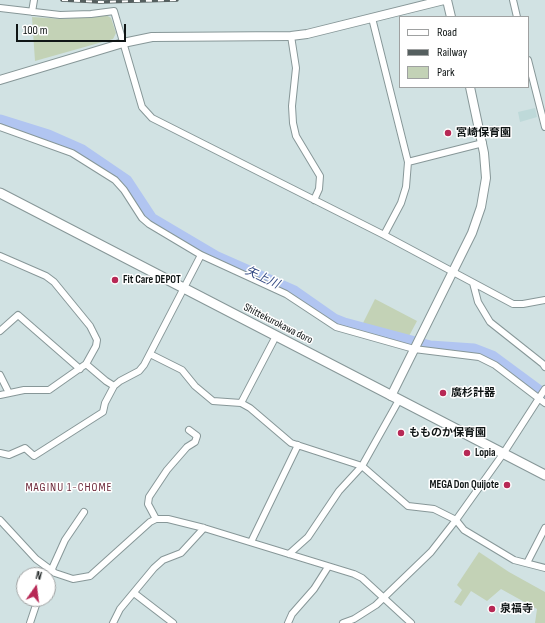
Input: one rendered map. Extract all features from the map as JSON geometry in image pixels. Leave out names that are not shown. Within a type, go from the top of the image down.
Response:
[{"type":"main road","name":"Shittekurokawa doro","points":[[0,193],[545,475]]},
{"type":"street","points":[[0,80],[123,43],[152,37],[291,36],[308,34],[444,0]]},
{"type":"street","points":[[447,0],[452,16]]},
{"type":"street","points":[[513,0],[517,16]]},
{"type":"street","points":[[0,8],[33,6],[60,15],[91,14],[114,11],[142,107],[152,118],[384,235],[513,304],[523,304],[545,300]]},
{"type":"street","points":[[372,18],[408,162],[406,187],[401,203],[384,235]]},
{"type":"street","points":[[291,36],[296,68],[292,106],[293,123],[296,136],[320,176],[319,189],[314,200]]},
{"type":"street","points":[[529,64],[545,127]]},
{"type":"street","points":[[289,554],[308,537],[339,492],[362,466],[395,398],[414,349],[472,233],[481,206],[486,178],[483,143],[470,88]]},
{"type":"street","points":[[0,127],[61,148],[89,163],[120,184],[142,218],[149,224],[201,255],[286,294],[336,326],[414,349],[479,357],[495,365],[542,397],[504,454],[431,552],[383,598],[366,612],[343,623]]},
{"type":"street","points":[[408,162],[483,143]]},
{"type":"street","points":[[0,453],[8,455],[25,448],[34,456],[103,412],[105,402],[114,386],[120,381],[139,371],[150,354],[201,255]]},
{"type":"street","points":[[0,256],[54,282],[90,326],[97,340],[96,346],[86,364],[49,390],[24,390],[0,395]]},
{"type":"street","points":[[473,283],[478,302],[490,322],[545,367]]},
{"type":"street","points":[[0,331],[18,315],[80,369]]},
{"type":"street","points":[[241,403],[276,336]]},
{"type":"street","points":[[150,354],[182,370],[195,386],[214,401],[241,403],[255,412],[291,443],[362,466],[408,506],[434,509],[456,520],[464,530],[514,560],[545,568]]},
{"type":"street","points":[[86,364],[114,386]]},
{"type":"street","points":[[0,374],[9,393]]},
{"type":"street","points":[[156,519],[148,504],[149,497],[167,470],[187,447],[195,442],[197,436],[189,430]]},
{"type":"street","points":[[251,542],[298,445]]},
{"type":"street","points":[[53,567],[65,540],[84,512]]},
{"type":"street","points":[[56,574],[72,579],[90,576],[150,522],[156,519],[168,519],[251,542],[362,578],[411,623]]},
{"type":"street","points":[[0,520],[36,559],[46,567]]},
{"type":"street","points":[[113,623],[120,609],[154,568],[163,560],[182,553],[204,528]]},
{"type":"street","points":[[527,563],[545,528]]},
{"type":"street","points":[[288,623],[292,614],[314,590],[328,567]]},
{"type":"street","points":[[134,592],[173,623]]},
{"type":"street","points":[[30,623],[35,607]]},
{"type":"shaded area","points":[[535,108],[537,117],[520,122],[518,112]]},
{"type":"green space","points":[[106,15],[111,18],[116,33],[113,39],[35,61],[32,17],[63,19]]},
{"type":"green space","points":[[375,299],[417,321],[408,338],[361,327]]},
{"type":"green space","points":[[479,552],[509,572],[545,592],[545,623],[535,623],[537,609],[501,589],[487,601],[471,591],[461,606],[454,602],[462,590],[457,585]]},
{"type":"waterway","name":"矢上川","points":[[0,121],[48,136],[82,151],[126,181],[151,219],[217,258],[294,292],[334,320],[430,347],[474,350],[492,357],[545,396]]},
{"type":"railway","points":[[62,0],[100,2],[177,0]]},
{"type":"place","name":"宮崎保育園","points":[[448,133]]},
{"type":"place","name":"Fit Care DEPOT","points":[[115,280]]},
{"type":"place","name":"廣杉計器","points":[[443,393]]},
{"type":"place","name":"もものか保育園","points":[[401,433]]},
{"type":"place","name":"Lopia","points":[[467,453]]},
{"type":"place","name":"MEGA Don Quijote","points":[[507,485]]},
{"type":"place","name":"泉福寺","points":[[492,609]]},
{"type":"district","name":"MAGINU 1-CHOME","points":[[69,488]]}]
